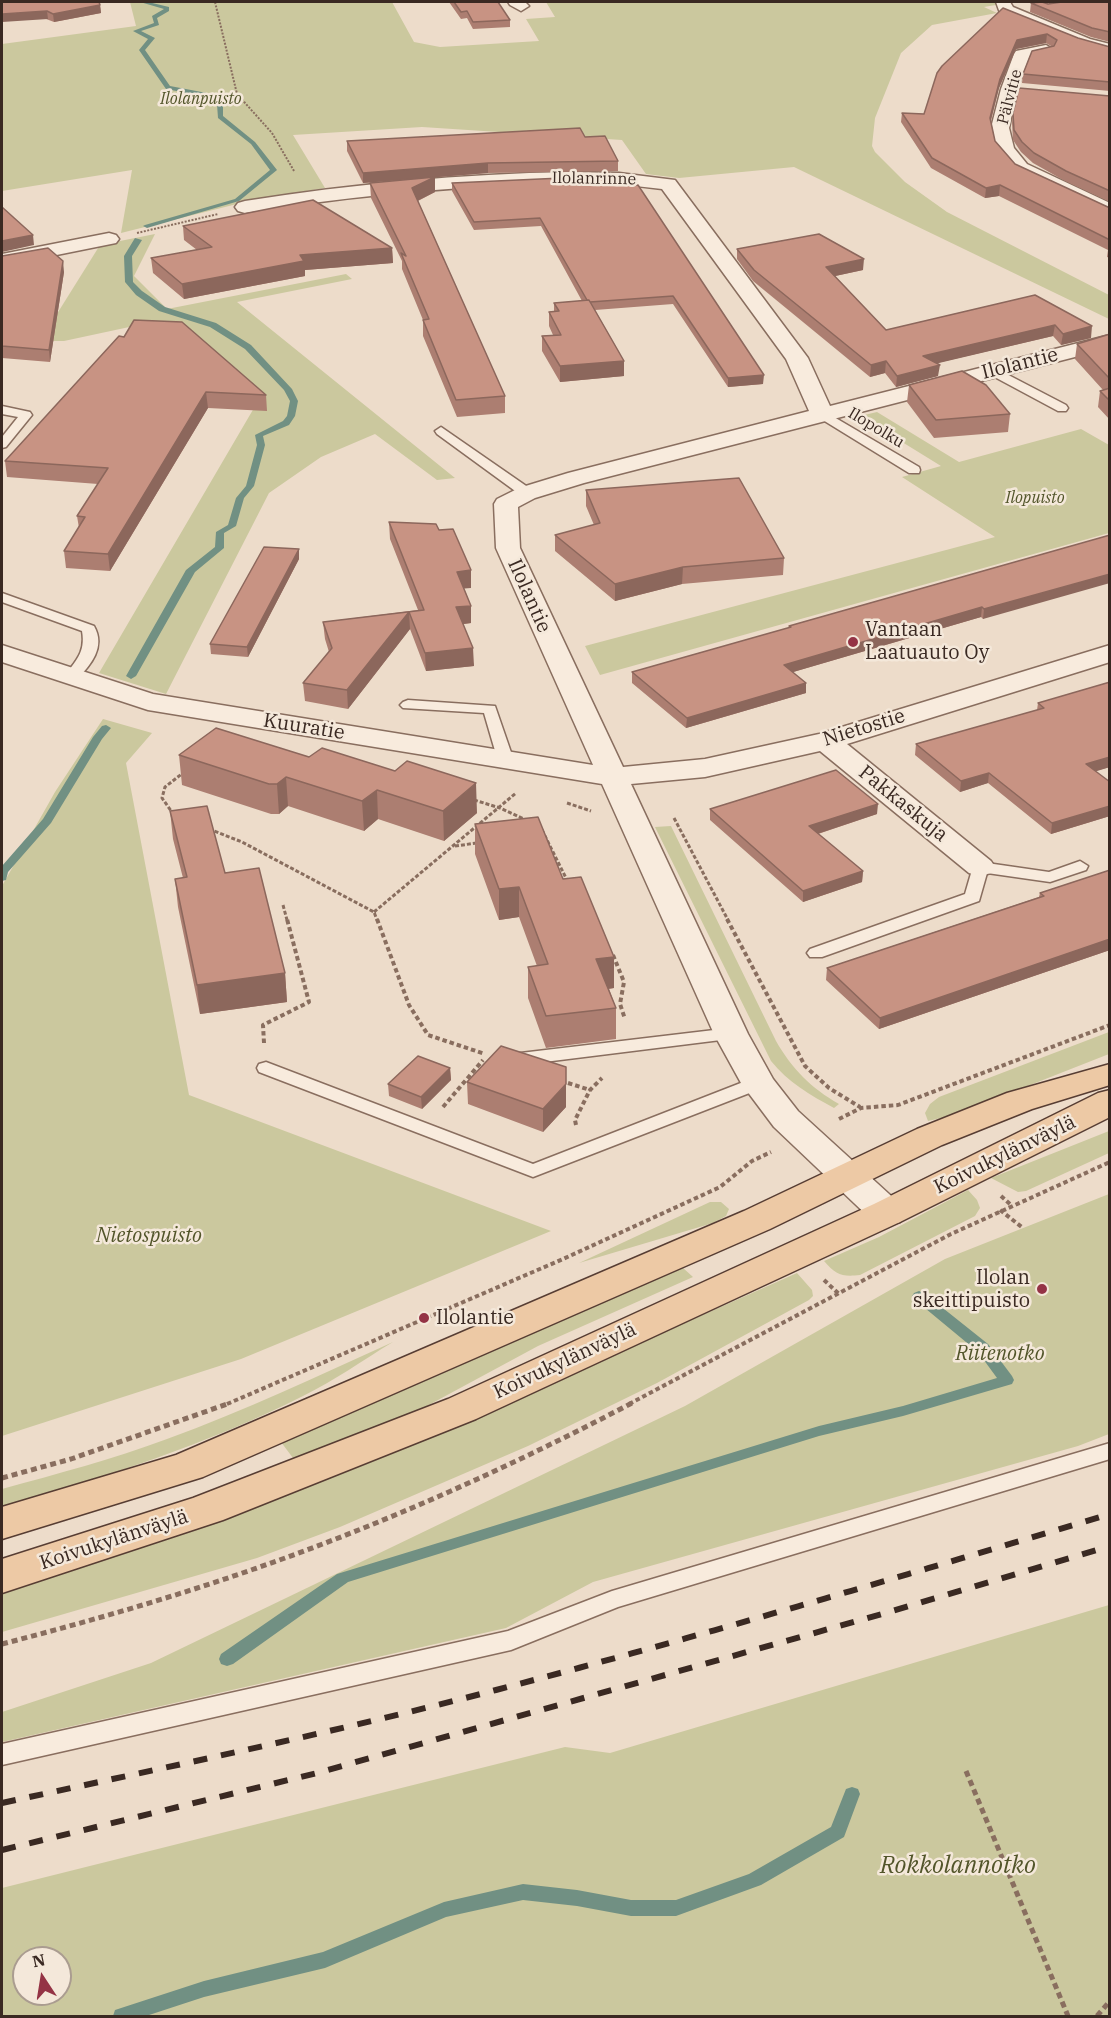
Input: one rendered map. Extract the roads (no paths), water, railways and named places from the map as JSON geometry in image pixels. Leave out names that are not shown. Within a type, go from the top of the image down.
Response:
[{"type":"main road","name":"Koivukylänväylä","points":[[2,1523],[189,1466],[758,1220],[845,1175],[933,1136],[1062,1086],[1110,1074]]},
{"type":"main road","name":"Koivukylänväylä","points":[[2,1576],[208,1509],[462,1409],[886,1213],[1110,1101]]},
{"type":"street","points":[[1002,3],[1006,10],[1084,42],[1110,49]]},
{"type":"street","name":"Pälvitie","points":[[1046,50],[1022,54],[1018,90],[1000,128],[1005,149],[1021,168],[1110,211]]},
{"type":"street","name":"Ilolanrinne","points":[[244,207],[307,196],[409,186],[544,178],[636,179],[668,184],[796,358],[822,414]]},
{"type":"street","points":[[2,260],[109,239]]},
{"type":"street","name":"Ilolantie","points":[[886,1213],[786,1119],[758,1083],[731,1034],[508,548],[506,504],[527,494],[588,475],[1110,341]]},
{"type":"street","name":"Kuuratie","points":[[2,653],[148,702],[613,777]]},
{"type":"street","name":"Nietostie","points":[[613,777],[705,768],[826,741],[1110,653]]},
{"type":"street","name":"Pakkaskuja","points":[[826,741],[980,867]]},
{"type":"lane","points":[[993,370],[1062,408]]},
{"type":"lane","points":[[2,410],[26,415],[2,444]]},
{"type":"lane","name":"Ilopolku","points":[[822,414],[914,470]]},
{"type":"lane","points":[[441,431],[527,494]]},
{"type":"lane","points":[[2,597],[89,629],[93,646],[86,661],[71,677]]},
{"type":"lane","points":[[408,705],[490,709],[506,761]]},
{"type":"lane","points":[[816,953],[973,897],[980,867],[1050,877],[1080,867]]},
{"type":"lane","points":[[505,1061],[731,1034]]},
{"type":"lane","points":[[266,1068],[533,1172],[758,1083]]},
{"type":"lane","points":[[2,1755],[512,1640],[612,1600],[1110,1451]]},
{"type":"waterway","points":[[143,2],[166,7],[167,10],[154,17],[157,24],[136,31],[152,38],[142,50],[168,88],[210,95],[220,103],[220,117],[253,143],[274,170],[237,200],[147,226]]},
{"type":"waterway","points":[[131,676],[191,570],[219,548],[220,532],[232,526],[240,498],[250,486],[261,445],[259,435],[286,423],[291,416],[294,401],[288,389],[248,347],[213,325],[162,309],[139,293],[129,282],[128,256],[138,240]]},
{"type":"waterway","points":[[2,878],[3,871],[47,821],[98,737],[106,728]]},
{"type":"waterway","points":[[227,1659],[343,1578],[819,1431],[903,1411],[1007,1380],[983,1348],[919,1296]]},
{"type":"waterway","points":[[122,2016],[204,1989],[325,1960],[444,1910],[523,1892],[577,1898],[631,1908],[676,1908],[755,1880],[838,1832],[852,1794]]},
{"type":"railway","points":[[2,1803],[311,1735],[496,1690],[727,1627],[1110,1514]]},
{"type":"railway","points":[[2,1850],[317,1773],[889,1612],[1110,1546]]},
{"type":"place","name":"Vantaan Laatuauto Oy","points":[[853,642]]},
{"type":"place","name":"Ilolan skeittipuisto","points":[[1042,1289]]},
{"type":"place","name":"Ilolantie","points":[[424,1318]]},
{"type":"park label","name":"Ilolanpuisto","points":[[201,99]]},
{"type":"park label","name":"Ilopuisto","points":[[1035,498]]},
{"type":"park label","name":"Nietospuisto","points":[[149,1236]]},
{"type":"park label","name":"Riitenotko","points":[[1000,1354]]},
{"type":"park label","name":"Rokkolannotko","points":[[958,1866]]}]
